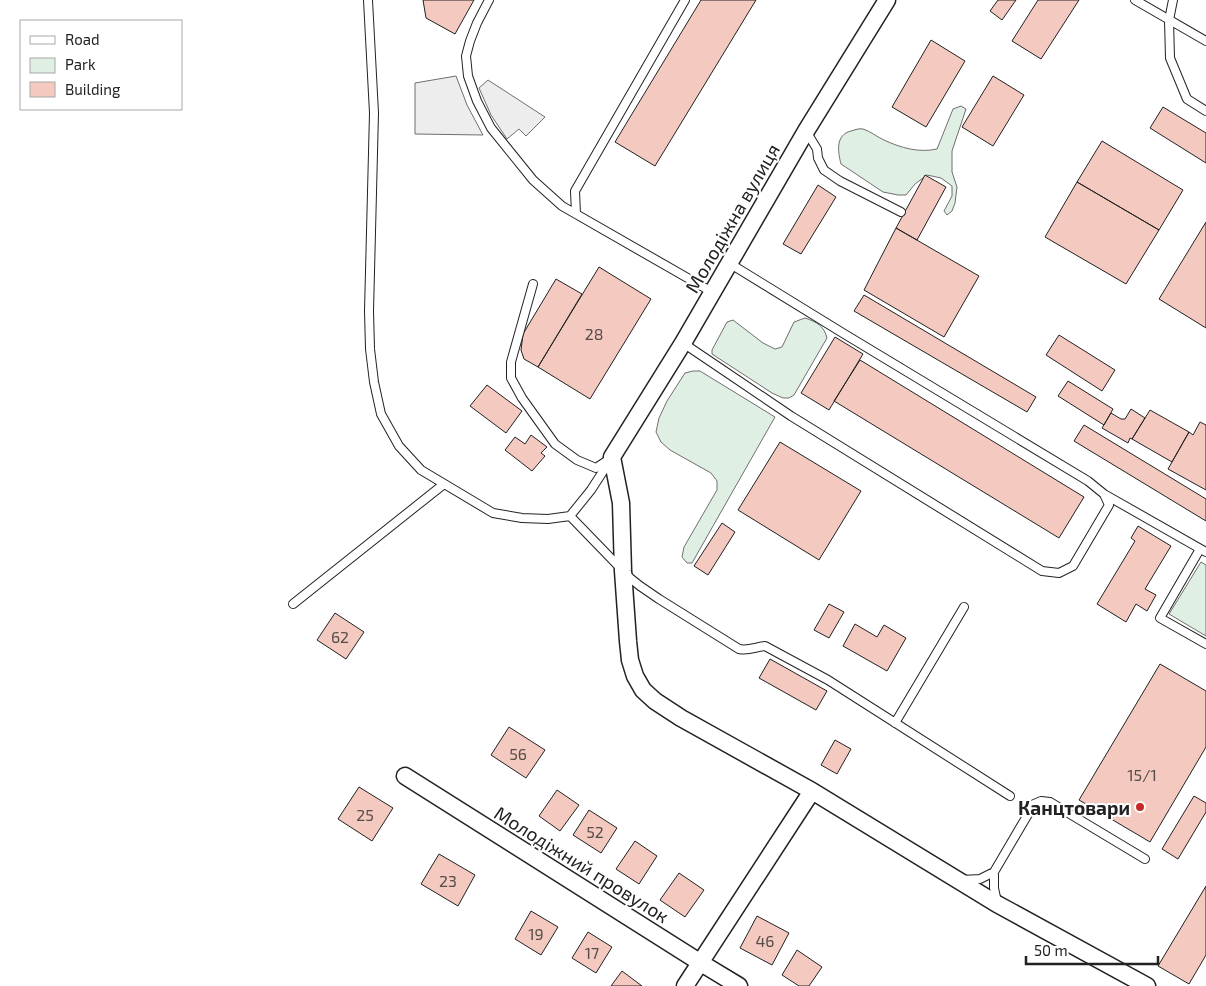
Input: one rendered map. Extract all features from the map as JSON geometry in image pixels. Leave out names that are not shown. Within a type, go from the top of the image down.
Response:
[{"type":"street","name":"Молодіжна вулиця","points":[[612,457],[683,343],[806,131],[887,0]]},
{"type":"street","points":[[612,457],[621,503],[623,571],[630,660],[643,690],[655,701],[681,718],[812,791],[997,904],[1146,986]]},
{"type":"street","name":"Молодіжний провулок","points":[[405,776],[739,986]]},
{"type":"street","points":[[685,986],[812,791]]},
{"type":"lane","points":[[368,0],[374,113],[369,311],[370,349],[374,382],[381,414],[399,446],[421,470],[493,513],[522,518],[548,519],[570,516],[591,490],[612,457]]},
{"type":"lane","points":[[489,0],[474,29],[466,56],[468,76],[477,101],[491,128],[533,180],[562,206],[712,292]]},
{"type":"lane","points":[[576,214],[575,191],[685,0]]},
{"type":"lane","points":[[1135,0],[1206,41]]},
{"type":"lane","points":[[1173,0],[1170,20],[1170,58],[1187,99],[1206,111]]},
{"type":"lane","points":[[806,131],[817,149],[818,158],[824,170],[840,181],[901,212]]},
{"type":"lane","points":[[729,263],[1088,481],[1104,494],[1203,551],[1160,618],[1206,644]]},
{"type":"lane","points":[[533,284],[512,362],[511,378],[522,398],[554,444],[577,460],[596,468],[612,457]]},
{"type":"lane","points":[[683,343],[791,416],[1042,571],[1059,573],[1073,566],[1109,505],[1104,494]]},
{"type":"lane","points":[[293,604],[444,484]]},
{"type":"lane","points":[[570,516],[623,571],[659,600],[738,649],[747,650],[765,646],[828,680],[1010,796]]},
{"type":"lane","points":[[895,723],[964,607]]},
{"type":"lane","points":[[997,904],[994,872],[1034,804],[1041,801],[1050,802],[1145,859]]},
{"type":"lane","points":[[958,881],[980,879],[994,872]]},
{"type":"green space","points":[[961,106],[966,109],[952,151],[952,172],[957,187],[955,203],[952,211],[947,215],[944,211],[952,196],[952,186],[941,178],[927,175],[915,184],[906,195],[898,195],[883,192],[841,164],[839,154],[840,140],[846,133],[858,129],[866,130],[884,140],[903,147],[917,150],[937,149],[953,109]]},
{"type":"green space","points":[[805,318],[819,325],[824,330],[827,338],[794,395],[789,398],[783,398],[772,393],[712,354],[712,350],[727,322],[733,320],[763,343],[775,349],[782,347],[794,322]]},
{"type":"green space","points":[[700,371],[775,417],[692,563],[687,563],[682,557],[684,547],[717,490],[717,481],[711,473],[670,450],[661,442],[656,432],[659,418],[667,401],[685,373]]},
{"type":"green space","points":[[1201,562],[1206,565],[1206,636],[1169,614]]},
{"type":"shaded area","points":[[456,76],[467,105],[483,135],[415,134],[415,83]]},
{"type":"shaded area","points":[[488,80],[545,117],[526,136],[519,129],[507,139],[491,115],[479,88]]},
{"type":"building","points":[[423,0],[474,0],[455,34],[426,18]]},
{"type":"building","points":[[701,0],[756,0],[655,166],[615,142]]},
{"type":"building","points":[[998,0],[1016,0],[1002,20],[990,11]]},
{"type":"building","points":[[1038,0],[1079,0],[1041,59],[1012,41]]},
{"type":"building","points":[[931,40],[965,61],[926,127],[892,107]]},
{"type":"building","points":[[993,76],[1024,95],[993,146],[962,127]]},
{"type":"building","points":[[1163,107],[1206,133],[1206,163],[1150,128]]},
{"type":"building","points":[[1102,141],[1183,190],[1159,230],[1077,182]]},
{"type":"building","points":[[925,175],[946,187],[917,240],[896,228]]},
{"type":"building","points":[[1077,182],[1159,230],[1126,284],[1045,237]]},
{"type":"building","points":[[818,185],[836,197],[801,254],[783,244]]},
{"type":"building","points":[[1206,222],[1206,328],[1159,299]]},
{"type":"building","points":[[896,228],[979,276],[944,337],[864,290]]},
{"type":"building","points":[[599,267],[651,299],[590,399],[538,367]]},
{"type":"building","points":[[556,279],[582,294],[538,367],[524,359],[521,350],[523,334]]},
{"type":"building","points":[[864,295],[1036,397],[1027,412],[854,311]]},
{"type":"building","points":[[1059,335],[1115,370],[1102,391],[1046,355]]},
{"type":"building","points":[[835,337],[863,354],[829,410],[801,393]]},
{"type":"building","points":[[860,360],[1084,497],[1059,538],[834,401]]},
{"type":"building","points":[[1068,381],[1113,409],[1104,425],[1058,396]]},
{"type":"building","points":[[487,385],[522,411],[506,433],[470,406]]},
{"type":"building","points":[[1131,409],[1145,418],[1128,443],[1102,428],[1111,413],[1121,419],[1125,419]]},
{"type":"building","points":[[1150,410],[1189,432],[1172,462],[1132,439]]},
{"type":"building","points":[[1200,422],[1206,425],[1206,490],[1168,469],[1189,432],[1193,435]]},
{"type":"building","points":[[1084,425],[1206,499],[1206,521],[1074,441]]},
{"type":"building","points":[[531,435],[547,447],[541,453],[545,456],[532,471],[505,450],[515,437],[525,444]]},
{"type":"building","points":[[780,442],[861,491],[819,560],[738,510]]},
{"type":"building","points":[[722,523],[735,532],[708,575],[694,566]]},
{"type":"building","points":[[1138,526],[1171,546],[1145,589],[1156,595],[1147,611],[1136,604],[1126,622],[1097,604],[1135,541],[1131,538]]},
{"type":"building","points":[[829,604],[844,612],[829,638],[814,630]]},
{"type":"building","points":[[335,613],[364,632],[346,659],[317,640]]},
{"type":"building","points":[[855,624],[877,637],[884,625],[906,638],[887,671],[843,646]]},
{"type":"building","points":[[770,659],[827,691],[816,710],[759,678]]},
{"type":"building","points":[[1160,664],[1206,691],[1206,747],[1150,842],[1079,800]]},
{"type":"building","points":[[509,727],[545,750],[526,778],[491,755]]},
{"type":"building","points":[[835,740],[851,749],[837,774],[821,765]]},
{"type":"building","points":[[359,787],[393,808],[372,841],[338,819]]},
{"type":"building","points":[[557,790],[579,805],[560,831],[539,816]]},
{"type":"building","points":[[1194,796],[1206,803],[1206,812],[1178,859],[1162,849]]},
{"type":"building","points":[[589,810],[617,828],[601,853],[573,835]]},
{"type":"building","points":[[635,841],[657,856],[639,884],[616,869]]},
{"type":"building","points":[[439,854],[475,875],[458,906],[421,884]]},
{"type":"building","points":[[679,873],[704,890],[685,917],[660,900]]},
{"type":"building","points":[[1206,886],[1206,955],[1189,984],[1158,966]]},
{"type":"building","points":[[531,911],[558,927],[541,955],[515,939]]},
{"type":"building","points":[[757,916],[789,933],[772,965],[740,948]]},
{"type":"building","points":[[588,932],[612,947],[596,973],[572,958]]},
{"type":"building","points":[[797,950],[822,967],[809,986],[799,986],[782,975]]},
{"type":"building","points":[[622,971],[642,986],[611,986]]},
{"type":"place","name":"Канцтовари","points":[[1140,807]]}]
